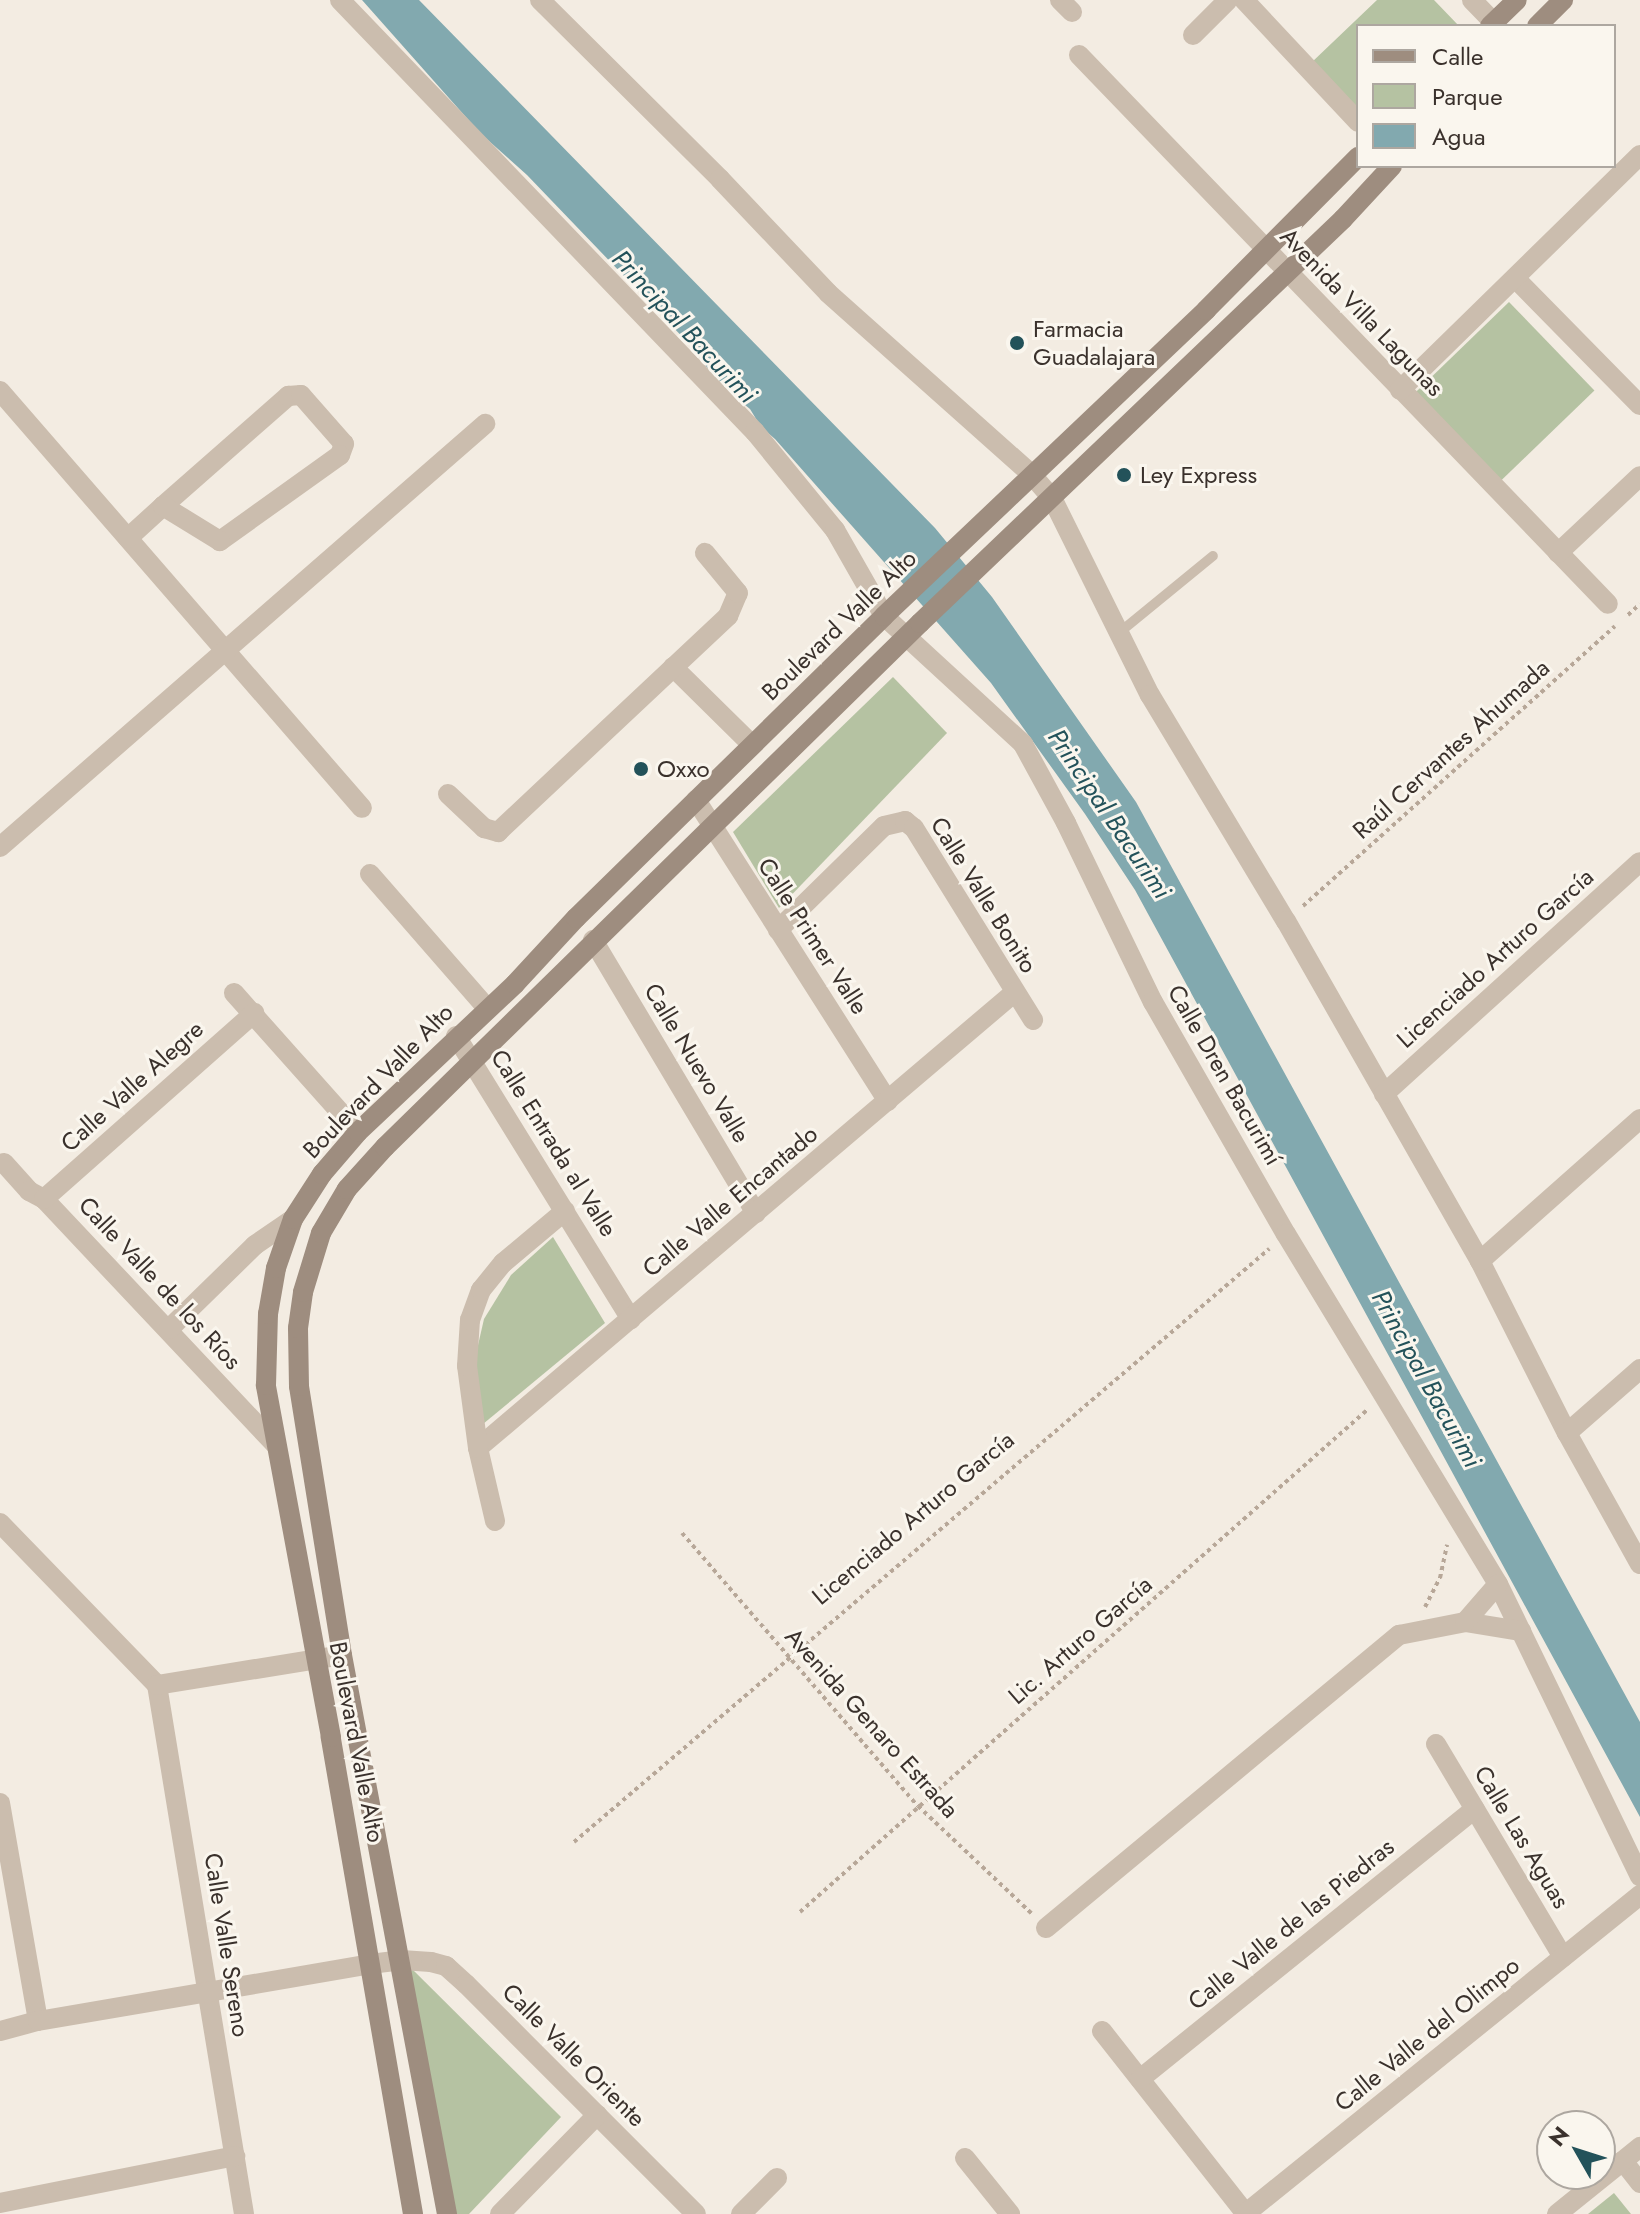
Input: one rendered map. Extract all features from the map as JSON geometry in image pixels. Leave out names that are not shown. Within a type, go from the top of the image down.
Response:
[{"type":"street","name":"Calle Dren Bacurimí","points":[[340,0],[755,432],[835,530],[891,610],[1023,744],[1153,1002],[1286,1234],[1498,1584],[1640,1876]]},
{"type":"street","points":[[540,0],[720,179],[828,293],[1031,474],[1052,498],[1150,695],[1286,921],[1480,1261],[1567,1433],[1640,1564]]},
{"type":"street","points":[[1193,35],[1228,0]]},
{"type":"street","points":[[1244,0],[1356,120]]},
{"type":"street","points":[[1472,0],[1493,24]]},
{"type":"street","points":[[1495,24],[1517,0]]},
{"type":"street","points":[[1539,24],[1563,0]]},
{"type":"street","name":"Avenida Villa Lagunas","points":[[1079,55],[1608,604]]},
{"type":"street","name":"Boulevard Valle Alto","points":[[413,2214],[266,1385],[268,1314],[276,1268],[293,1219],[322,1174],[358,1132],[1356,159]]},
{"type":"street","points":[[1400,390],[1637,164]]},
{"type":"street","name":"Boulevard Valle Alto","points":[[447,2214],[342,1655],[299,1386],[298,1328],[303,1292],[321,1233],[347,1189],[593,940],[1013,533],[1289,272],[1390,168]]},
{"type":"street","points":[[1515,278],[1640,405]]},
{"type":"street","points":[[0,391],[362,808]]},
{"type":"street","points":[[128,538],[163,506],[293,394],[301,395],[344,444],[340,455],[220,541],[214,541],[163,506]]},
{"type":"street","points":[[0,847],[485,424]]},
{"type":"street","points":[[1558,553],[1640,476]]},
{"type":"street","points":[[448,794],[484,828],[498,832],[728,616],[738,593],[705,553]]},
{"type":"street","points":[[673,667],[752,745]]},
{"type":"street","name":"Calle Primer Valle","points":[[696,800],[888,1101]]},
{"type":"street","name":"Calle Valle Bonito","points":[[778,930],[884,826],[905,821],[914,828],[1033,1020]]},
{"type":"street","name":"Licenciado Arturo García","points":[[1384,1094],[1640,862]]},
{"type":"street","points":[[370,874],[487,1008]]},
{"type":"street","name":"Calle Nuevo Valle","points":[[593,940],[756,1213]]},
{"type":"street","name":"Calle Valle Encantado","points":[[478,1448],[1015,992]]},
{"type":"street","points":[[234,993],[358,1132]]},
{"type":"street","name":"Calle Valle Alegre","points":[[44,1199],[254,1013]]},
{"type":"street","name":"Calle Entrada al Valle","points":[[456,1036],[631,1319]]},
{"type":"street","points":[[1480,1261],[1640,1119]]},
{"type":"street","name":"Calle Valle de los Ríos","points":[[4,1163],[29,1191],[44,1199],[275,1444]]},
{"type":"street","points":[[495,1521],[478,1448],[467,1366],[470,1320],[481,1290],[503,1263],[565,1211]]},
{"type":"street","points":[[169,1329],[255,1245],[293,1219]]},
{"type":"street","points":[[1567,1433],[1640,1369]]},
{"type":"street","points":[[0,1523],[157,1685],[342,1655]]},
{"type":"street","points":[[1465,1622],[1498,1584]]},
{"type":"street","points":[[1046,1928],[1399,1635],[1465,1622],[1521,1631]]},
{"type":"street","name":"Calle Valle Sereno","points":[[157,1685],[244,2214]]},
{"type":"street","name":"Calle Las Aguas","points":[[1436,1744],[1563,1957]]},
{"type":"street","points":[[0,1803],[38,2021]]},
{"type":"street","name":"Calle Valle de las Piedras","points":[[1140,2079],[1475,1809]]},
{"type":"street","name":"Calle Valle del Olimpo","points":[[1246,2214],[1640,1895]]},
{"type":"street","name":"Calle Valle Oriente","points":[[0,2031],[38,2021],[370,1964],[422,1960],[446,1966],[696,2214]]},
{"type":"street","points":[[1102,2031],[1246,2214]]},
{"type":"street","points":[[500,2214],[597,2115]]},
{"type":"street","points":[[1557,2214],[1640,2147]]},
{"type":"street","points":[[0,2203],[235,2156]]},
{"type":"street","points":[[965,2158],[1010,2214]]},
{"type":"street","points":[[1623,2161],[1640,2183]]},
{"type":"street","points":[[741,2214],[777,2178]]},
{"type":"lane","points":[[1120,632],[1213,556]]},
{"type":"path","name":"Raúl Cervantes Ahumada","points":[[1286,921],[1640,604]]},
{"type":"path","name":"Licenciado Arturo García","points":[[574,1842],[1286,1234]]},
{"type":"path","name":"Lic. Arturo García","points":[[800,1912],[1384,1395]]},
{"type":"path","points":[[1399,1635],[1430,1602],[1440,1578],[1453,1510]]},
{"type":"path","name":"Avenida Genaro Estrada","points":[[682,1533],[918,1806],[1046,1928]]},
{"type":"green space","points":[[1377,0],[1434,0],[1457,24],[1356,24],[1356,110],[1311,63]]},
{"type":"green space","points":[[1509,302],[1594,390],[1499,483],[1413,394]]},
{"type":"green space","points":[[893,677],[947,733],[779,908],[733,832]]},
{"type":"green space","points":[[553,1237],[605,1323],[483,1424],[473,1367],[484,1319],[511,1275]]},
{"type":"green space","points":[[410,1967],[561,2117],[469,2214],[455,2214]]},
{"type":"green space","points":[[1614,2193],[1631,2214],[1588,2214]]},
{"type":"water","name":"Principal Bacurimi","points":[[362,0],[419,0],[935,528],[992,597],[1136,802],[1640,1722],[1640,1817],[1135,890],[1085,814],[991,683],[761,427],[750,409],[718,383],[694,349],[527,175],[480,133]]},
{"type":"place","name":"Farmacia Guadalajara","points":[[1017,343]]},
{"type":"place","name":"Ley Express","points":[[1124,475]]},
{"type":"place","name":"Oxxo","points":[[641,769]]}]
